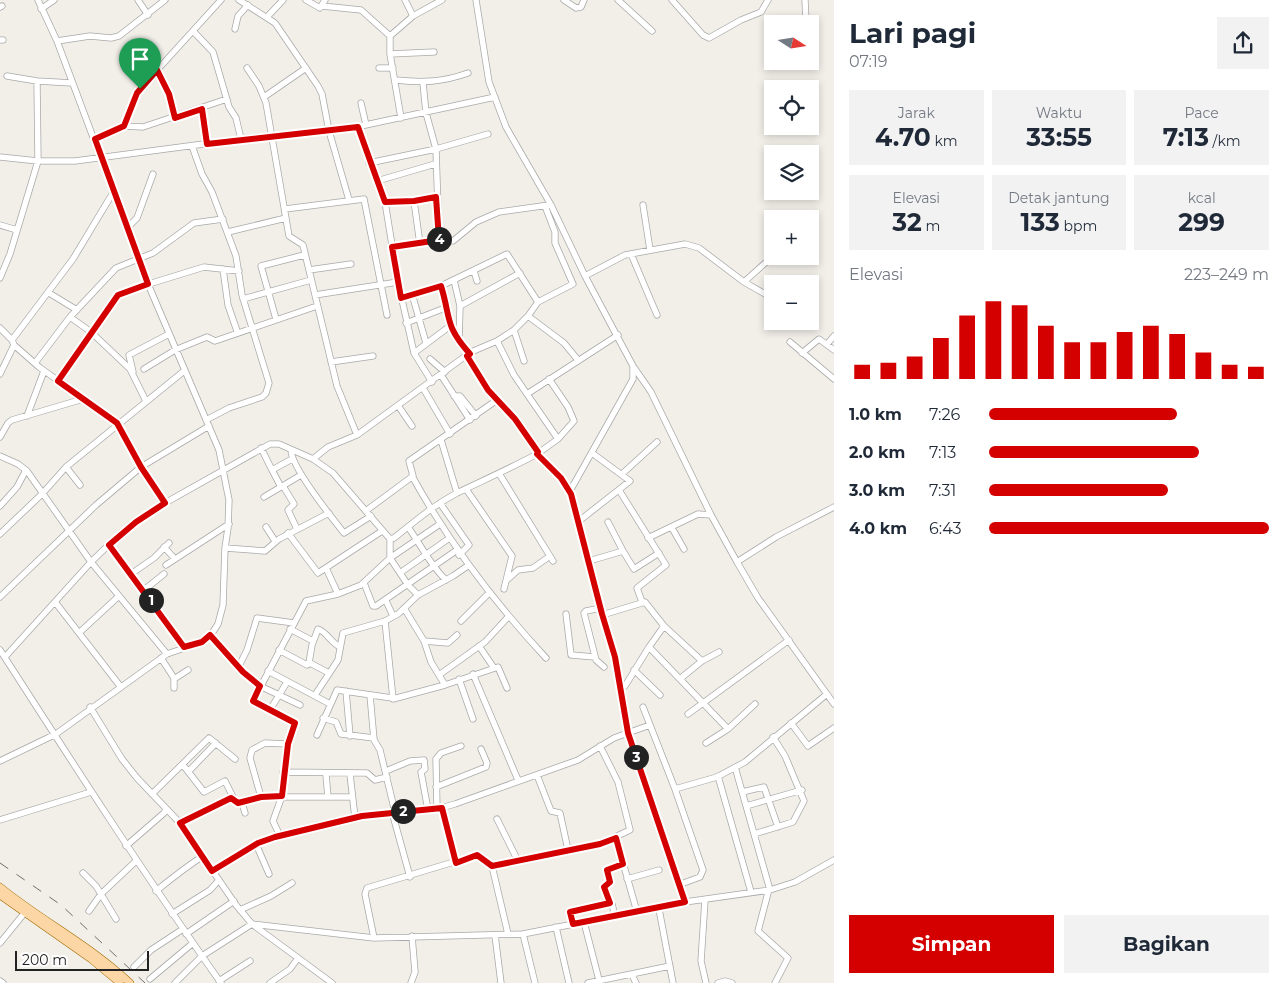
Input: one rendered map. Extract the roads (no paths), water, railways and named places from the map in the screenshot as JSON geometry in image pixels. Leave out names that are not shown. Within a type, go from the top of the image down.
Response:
[{"type":"main road","points":[[0,887],[26,911]]},
{"type":"main road","points":[[0,895],[26,911],[120,981],[130,983]]},
{"type":"street","points":[[0,762],[56,734],[164,656],[184,647],[202,642],[210,635],[218,624],[223,604],[224,548],[229,524],[229,500],[219,450],[148,284],[95,139],[57,41],[41,9],[43,7],[38,0]]},
{"type":"street","points":[[41,9],[54,0]]},
{"type":"street","points":[[138,0],[148,14]]},
{"type":"street","points":[[57,41],[90,36],[111,38],[119,36],[166,0]]},
{"type":"street","points":[[124,126],[137,93],[221,0]]},
{"type":"street","points":[[239,0],[267,17],[280,29],[322,94],[329,131],[349,200]]},
{"type":"street","points":[[267,17],[283,0]]},
{"type":"street","points":[[306,0],[319,8],[323,3],[361,10],[390,36],[390,54],[396,80],[401,118]]},
{"type":"street","points":[[405,0],[414,16]]},
{"type":"street","points":[[390,36],[414,16],[442,0]]},
{"type":"street","points":[[476,0],[484,57],[506,127],[633,366],[651,392],[711,515],[737,562],[758,598],[834,704]]},
{"type":"street","points":[[564,0],[576,8],[581,6],[584,0]]},
{"type":"street","points":[[618,0],[652,31]]},
{"type":"street","points":[[672,0],[703,35],[708,38],[741,20],[761,12],[768,0]]},
{"type":"street","points":[[805,0],[806,15]]},
{"type":"street","points":[[235,29],[238,16],[248,5]]},
{"type":"street","points":[[194,32],[213,52],[229,107],[236,118],[241,139]]},
{"type":"street","points":[[138,48],[135,51],[155,72],[169,94],[175,118]]},
{"type":"street","points":[[390,54],[434,52]]},
{"type":"street","points":[[247,68],[264,97],[289,236],[300,242],[309,270],[337,386],[357,435]]},
{"type":"street","points":[[264,97],[306,68]]},
{"type":"street","points":[[379,68],[393,68]]},
{"type":"street","points":[[396,80],[423,83],[444,80],[468,72]]},
{"type":"street","points":[[7,76],[37,81],[72,83]]},
{"type":"street","points":[[0,278],[38,161],[37,81]]},
{"type":"street","points":[[423,83],[426,112],[436,149],[436,197],[439,240]]},
{"type":"street","points":[[0,157],[38,161],[101,159],[241,139],[366,126],[495,97]]},
{"type":"street","points":[[95,139],[124,126],[143,127],[227,100]]},
{"type":"street","points":[[361,102],[366,126]]},
{"type":"street","points":[[202,109],[207,144]]},
{"type":"street","points":[[358,127],[369,163],[385,202],[401,298],[414,353],[432,382]]},
{"type":"street","points":[[369,163],[436,149],[488,134]]},
{"type":"street","points":[[0,596],[141,467],[208,423],[266,393],[268,378],[243,299],[236,256],[192,146]]},
{"type":"street","points":[[377,181],[435,164]]},
{"type":"street","points":[[128,227],[137,218],[153,174]]},
{"type":"street","points":[[0,374],[13,343],[73,259],[114,191]]},
{"type":"street","points":[[385,202],[414,201],[436,197]]},
{"type":"street","points":[[285,209],[349,200],[365,200],[388,314]]},
{"type":"street","points":[[414,201],[420,244]]},
{"type":"street","points":[[392,247],[439,240],[454,241],[476,222],[499,212],[548,205]]},
{"type":"street","points":[[313,459],[328,447],[357,435],[399,407],[468,355],[497,341],[514,330],[528,316],[538,302],[573,284],[555,243],[555,232],[548,205]]},
{"type":"street","points":[[643,205],[650,250]]},
{"type":"street","points":[[228,232],[286,218]]},
{"type":"street","points":[[35,363],[76,310],[116,268],[158,250],[192,224],[222,219]]},
{"type":"street","points":[[0,225],[17,230]]},
{"type":"street","points":[[585,276],[631,254],[679,244],[692,245],[712,256],[744,282],[764,293]]},
{"type":"street","points":[[401,298],[441,286],[508,254],[538,302]]},
{"type":"street","points":[[631,254],[657,315]]},
{"type":"street","points":[[276,319],[261,265],[304,255]]},
{"type":"street","points":[[309,270],[351,264]]},
{"type":"street","points":[[744,282],[764,264]]},
{"type":"street","points":[[58,381],[118,295],[204,267],[239,271]]},
{"type":"street","points":[[223,269],[228,305],[237,332]]},
{"type":"street","points":[[474,271],[477,281]]},
{"type":"street","points":[[460,306],[520,273]]},
{"type":"street","points":[[243,299],[311,280]]},
{"type":"street","points":[[454,280],[460,306],[459,342]]},
{"type":"street","points":[[315,295],[398,282]]},
{"type":"street","points":[[441,286],[450,326],[486,388],[515,419],[538,453],[570,491],[615,657],[628,733],[681,884],[685,902]]},
{"type":"street","points":[[49,293],[76,310]]},
{"type":"street","points":[[412,294],[426,343]]},
{"type":"street","points":[[144,369],[175,350],[207,337],[213,342],[237,332],[317,306]]},
{"type":"street","points":[[406,323],[445,308]]},
{"type":"street","points":[[528,316],[564,343],[578,360]]},
{"type":"street","points":[[70,318],[91,332],[133,373]]},
{"type":"street","points":[[414,353],[450,326]]},
{"type":"street","points":[[0,328],[13,343],[44,371],[117,423],[141,467],[165,503]]},
{"type":"street","points":[[514,330],[524,361]]},
{"type":"street","points":[[146,401],[133,373],[129,355],[169,334]]},
{"type":"street","points":[[528,394],[548,379],[618,335]]},
{"type":"street","points":[[827,344],[834,336]]},
{"type":"street","points":[[802,353],[819,339],[834,350]]},
{"type":"street","points":[[497,341],[514,375],[558,440]]},
{"type":"street","points":[[790,342],[834,379]]},
{"type":"street","points":[[331,362],[373,356]]},
{"type":"street","points":[[430,359],[443,374],[454,396],[470,420]]},
{"type":"street","points":[[570,491],[633,379],[633,366]]},
{"type":"street","points":[[27,416],[44,371]]},
{"type":"street","points":[[0,534],[42,494],[66,467],[117,423],[184,371]]},
{"type":"street","points":[[390,539],[440,503],[457,493],[500,474],[558,440],[572,424],[574,418],[548,379]]},
{"type":"street","points":[[423,388],[450,434]]},
{"type":"street","points":[[454,396],[460,396],[476,416]]},
{"type":"street","points":[[0,438],[8,423],[83,399]]},
{"type":"street","points":[[497,400],[408,462],[413,473],[412,476],[448,539],[508,618],[546,658]]},
{"type":"street","points":[[399,407],[412,426]]},
{"type":"street","points":[[441,440],[457,493]]},
{"type":"street","points":[[622,474],[658,442]]},
{"type":"street","points":[[5,657],[91,562],[136,522],[223,469],[270,444],[279,444],[313,459],[333,473],[367,510],[390,539],[390,558],[408,585],[418,595]]},
{"type":"street","points":[[261,448],[272,470],[294,505],[288,510],[297,529]]},
{"type":"street","points":[[291,450],[292,459],[301,475],[345,533],[371,516]]},
{"type":"street","points":[[579,521],[630,481],[592,453]]},
{"type":"street","points":[[0,456],[26,470],[91,562],[164,656],[174,679],[174,688]]},
{"type":"street","points":[[272,470],[292,459]]},
{"type":"street","points":[[66,467],[80,485]]},
{"type":"street","points":[[0,506],[15,489],[26,470]]},
{"type":"street","points":[[500,474],[551,559],[533,568],[518,570],[507,580]]},
{"type":"street","points":[[264,497],[301,475]]},
{"type":"street","points":[[367,510],[412,476]]},
{"type":"street","points":[[466,489],[511,555],[504,589]]},
{"type":"street","points":[[619,490],[666,566],[637,588],[642,602]]},
{"type":"street","points":[[364,583],[374,607],[386,601],[458,552],[468,549],[469,544],[440,503]]},
{"type":"street","points":[[737,562],[776,537],[834,507]]},
{"type":"street","points":[[224,548],[265,552],[275,541],[330,513]]},
{"type":"street","points":[[648,538],[698,514],[711,515]]},
{"type":"street","points":[[608,522],[634,569],[659,553]]},
{"type":"street","points":[[166,565],[229,524]]},
{"type":"street","points":[[280,836],[273,821],[282,796],[283,772],[288,744],[295,723],[253,701],[260,686],[308,599],[338,594],[364,583],[390,558],[440,524]]},
{"type":"street","points":[[266,527],[275,541]]},
{"type":"street","points":[[408,527],[427,554],[433,568],[446,580]]},
{"type":"street","points":[[672,528],[684,549]]},
{"type":"street","points":[[288,534],[318,573],[382,531]]},
{"type":"street","points":[[400,573],[448,539]]},
{"type":"street","points":[[109,545],[144,590],[184,647]]},
{"type":"street","points":[[131,574],[154,558],[166,545],[175,559]]},
{"type":"street","points":[[589,561],[623,552]]},
{"type":"street","points":[[315,695],[338,660],[343,633],[385,621],[404,608],[418,595],[469,565]]},
{"type":"street","points":[[326,568],[338,594]]},
{"type":"street","points":[[144,590],[164,574]]},
{"type":"street","points":[[461,621],[488,593]]},
{"type":"street","points":[[80,632],[119,596]]},
{"type":"street","points":[[386,601],[393,616]]},
{"type":"street","points":[[55,602],[120,686]]},
{"type":"street","points":[[604,667],[596,661],[584,612],[601,611],[642,602],[647,603],[664,626],[702,662]]},
{"type":"street","points":[[404,608],[424,641],[431,662],[445,685]]},
{"type":"street","points":[[566,614],[571,655],[595,657]]},
{"type":"street","points":[[239,666],[248,647],[257,618],[294,623]]},
{"type":"street","points":[[439,675],[479,646],[508,618]]},
{"type":"street","points":[[385,621],[390,646],[392,698]]},
{"type":"street","points":[[619,686],[625,686],[648,646],[664,626]]},
{"type":"street","points":[[290,629],[313,641]]},
{"type":"street","points":[[309,663],[313,641],[316,631],[319,629],[327,635],[330,642],[340,647]]},
{"type":"street","points":[[210,635],[260,686],[300,705]]},
{"type":"street","points":[[424,641],[448,643],[457,635]]},
{"type":"street","points":[[688,714],[789,640]]},
{"type":"street","points":[[479,646],[494,668]]},
{"type":"street","points":[[648,646],[681,678],[728,729]]},
{"type":"street","points":[[0,650],[56,734],[126,846],[220,982],[250,961]]},
{"type":"street","points":[[279,650],[307,665],[309,663],[329,673]]},
{"type":"street","points":[[681,678],[719,652]]},
{"type":"street","points":[[316,735],[337,690],[395,699],[500,667],[507,688]]},
{"type":"street","points":[[174,679],[188,670]]},
{"type":"street","points":[[634,670],[660,696]]},
{"type":"street","points":[[268,671],[330,704]]},
{"type":"street","points":[[473,674],[518,780]]},
{"type":"street","points":[[459,678],[473,719]]},
{"type":"street","points":[[270,710],[287,682]]},
{"type":"street","points":[[346,691],[350,736]]},
{"type":"street","points":[[675,790],[718,776],[735,768],[750,758],[772,737],[827,694]]},
{"type":"street","points":[[370,695],[374,738],[380,750],[393,812],[410,877]]},
{"type":"street","points":[[706,744],[728,729],[755,704]]},
{"type":"street","points":[[644,707],[703,873],[700,877],[681,884]]},
{"type":"street","points":[[90,708],[122,759],[180,823],[218,880],[252,924],[332,983]]},
{"type":"street","points":[[323,718],[336,722],[340,734],[374,738]]},
{"type":"street","points":[[791,723],[808,746],[834,728]]},
{"type":"street","points":[[212,871],[256,844],[280,836],[355,818],[439,808],[578,760],[600,746],[650,725]]},
{"type":"street","points":[[754,834],[796,819],[804,800],[802,790],[785,756],[772,737]]},
{"type":"street","points":[[152,794],[208,739],[216,743],[235,759]]},
{"type":"street","points":[[189,771],[216,743]]},
{"type":"street","points":[[261,797],[250,758],[252,750],[265,743],[288,744]]},
{"type":"street","points":[[456,863],[439,808],[436,787],[437,757],[440,753],[460,746]]},
{"type":"street","points":[[492,866],[600,844],[628,832],[631,828],[618,782],[600,746]]},
{"type":"street","points":[[436,787],[486,767],[487,763],[481,749]]},
{"type":"street","points":[[283,772],[367,773],[375,780],[410,761],[424,760],[425,769],[421,772],[428,810]]},
{"type":"street","points":[[183,765],[204,792],[225,781],[237,803],[261,797],[352,797]]},
{"type":"street","points":[[735,768],[770,890],[758,931],[788,958],[774,983]]},
{"type":"street","points":[[326,774],[328,798]]},
{"type":"street","points":[[350,774],[355,818]]},
{"type":"street","points":[[537,775],[552,811],[560,813],[568,850]]},
{"type":"street","points":[[718,776],[751,892]]},
{"type":"street","points":[[742,792],[762,786],[778,827]]},
{"type":"street","points":[[746,806],[802,790]]},
{"type":"street","points":[[0,820],[91,792]]},
{"type":"street","points":[[180,823],[231,798],[234,799]]},
{"type":"street","points":[[242,802],[245,813]]},
{"type":"street","points":[[126,846],[164,813],[166,808]]},
{"type":"street","points":[[497,818],[518,861]]},
{"type":"street","points":[[616,838],[637,912]]},
{"type":"street","points":[[256,844],[269,874]]},
{"type":"street","points":[[374,938],[366,891],[370,887],[410,877],[477,855],[492,866],[508,934]]},
{"type":"street","points":[[156,891],[174,875],[186,870],[203,856]]},
{"type":"street","points":[[175,983],[202,956],[252,924],[374,938],[523,934],[659,909],[685,902],[770,890],[795,882],[834,860]]},
{"type":"street","points":[[88,911],[101,894],[136,861]]},
{"type":"street","points":[[615,916],[604,887],[610,882],[607,870],[623,864]]},
{"type":"street","points":[[628,879],[659,870]]},
{"type":"street","points":[[82,873],[101,894],[106,906],[116,919]]},
{"type":"street","points":[[172,914],[210,890],[218,880]]},
{"type":"street","points":[[240,910],[271,896],[292,882]]},
{"type":"street","points":[[705,900],[701,960],[706,983]]},
{"type":"street","points":[[134,967],[151,950],[234,901]]},
{"type":"street","points":[[573,924],[570,912],[610,903]]},
{"type":"street","points":[[659,909],[673,983]]},
{"type":"street","points":[[0,943],[26,911]]},
{"type":"street","points":[[584,922],[599,980]]},
{"type":"street","points":[[556,927],[569,983]]},
{"type":"street","points":[[523,934],[535,983]]},
{"type":"street","points":[[495,935],[501,983]]},
{"type":"street","points":[[411,983],[415,972],[412,936]]},
{"type":"street","points":[[150,979],[193,943]]},
{"type":"street","points":[[270,983],[290,969],[298,958]]},
{"type":"street","points":[[588,983],[599,980],[617,980],[670,966]]},
{"type":"street","points":[[632,975],[636,983]]},
{"type":"street","points":[[0,980],[3,983]]},
{"type":"street","points":[[718,983],[726,981],[732,983]]},
{"type":"railway","points":[[0,863],[61,905],[145,983]]}]
